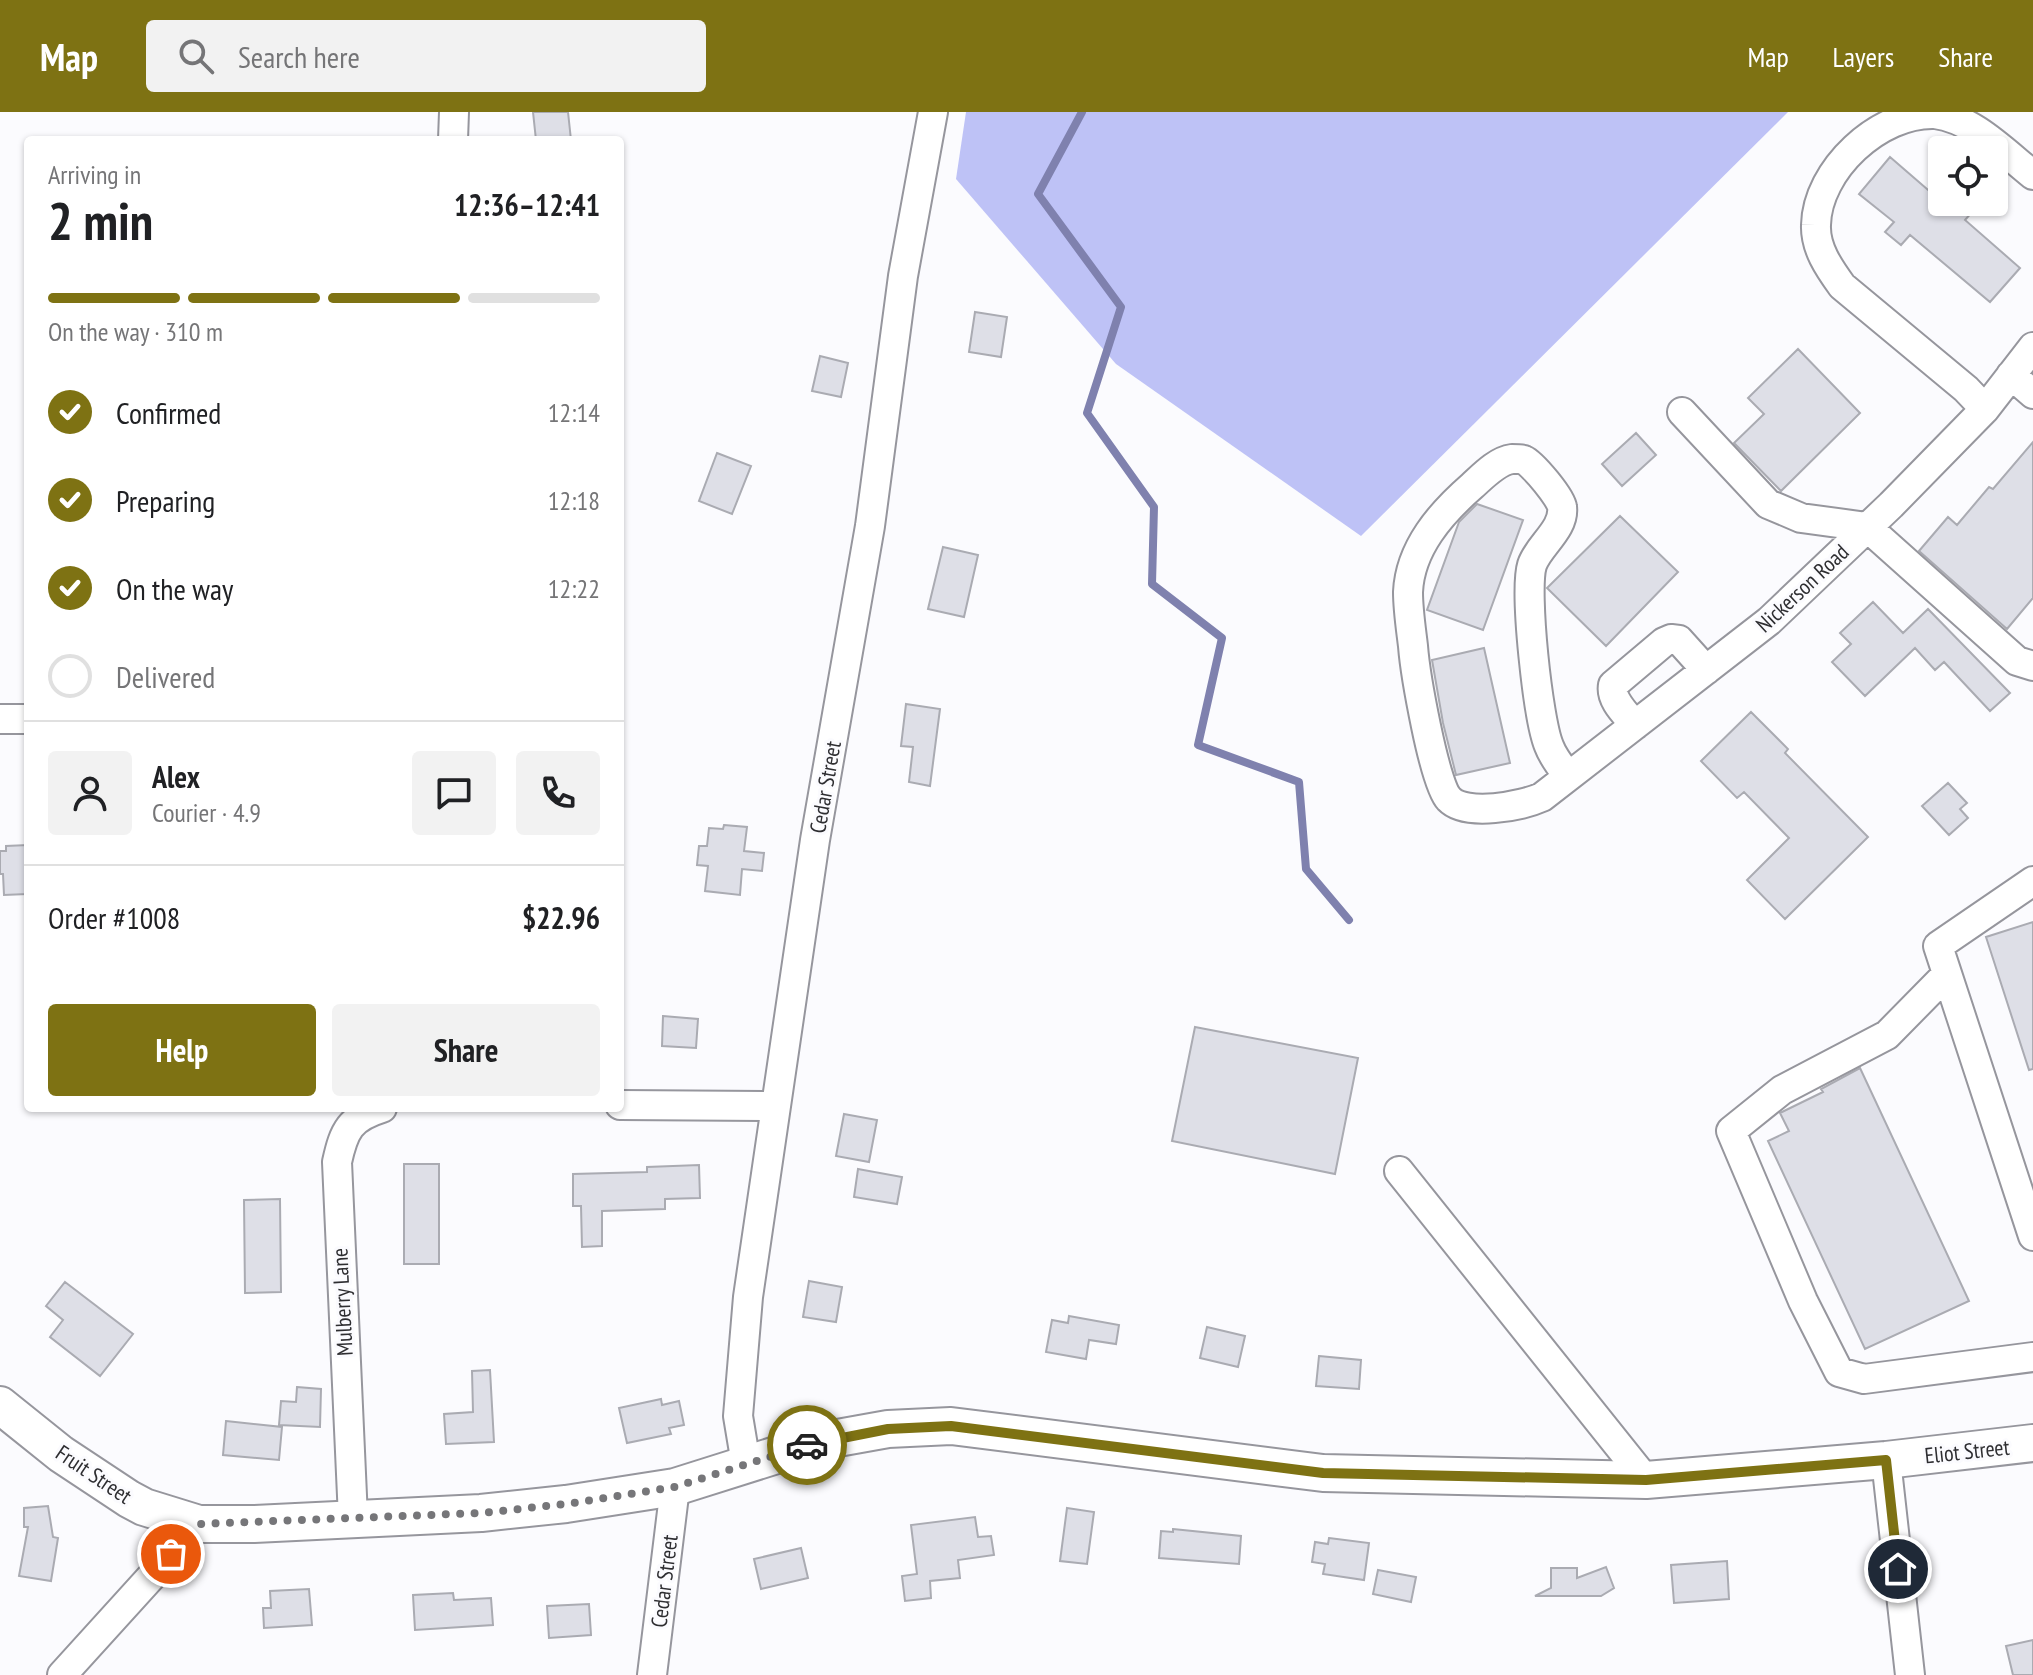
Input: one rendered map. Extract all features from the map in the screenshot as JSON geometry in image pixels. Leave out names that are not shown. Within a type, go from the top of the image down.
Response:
[{"type":"main road","name":"Fruit Street","points":[[0,1405],[61,1454],[129,1499],[144,1507],[199,1524]]},
{"type":"main road","name":"Eliot Street","points":[[199,1524],[481,1513],[566,1504],[675,1487],[821,1441],[888,1429],[951,1426],[1323,1473],[1646,1480],[1886,1460],[2033,1443]]},
{"type":"street","points":[[453,136],[454,112]]},
{"type":"street","name":"Cedar Street","points":[[746,1464],[738,1416],[746,1312],[815,840],[870,526],[903,276],[933,112]]},
{"type":"street","points":[[1985,409],[1966,389],[1842,286],[1828,267],[1820,248],[1815,227],[1819,204],[1827,183],[1841,162],[1859,144],[1894,119],[1912,113],[1956,118],[1977,130],[2033,175]]},
{"type":"street","name":"Nickerson Road","points":[[1568,776],[1554,757],[1543,726],[1535,665],[1530,583],[1532,564],[1559,522],[1562,509],[1557,496],[1523,460],[1514,459],[1493,468],[1462,495],[1434,525],[1416,553],[1408,593],[1414,659],[1437,772],[1447,798],[1463,807],[1482,809],[1531,802],[1542,797],[1769,621],[1985,409],[2033,347]]},
{"type":"street","points":[[2011,375],[2033,394]]},
{"type":"street","points":[[1682,412],[1768,504],[1801,518],[1867,527],[2017,661],[2033,666]]},
{"type":"street","points":[[1635,725],[1611,692],[1613,685],[1664,642],[1679,640],[1706,670]]},
{"type":"street","points":[[0,719],[24,719]]},
{"type":"street","points":[[2033,881],[1938,946],[2033,1236]]},
{"type":"street","points":[[1947,974],[1887,1035],[1782,1090],[1731,1131],[1803,1301],[1839,1372],[1864,1379],[2033,1357]]},
{"type":"street","points":[[624,1105],[775,1106]]},
{"type":"street","name":"Mulberry Lane","points":[[353,1518],[337,1162],[342,1139],[361,1114],[368,1112]]},
{"type":"street","points":[[1399,1171],[1646,1480]]},
{"type":"street","points":[[1886,1460],[1910,1675]]},
{"type":"street","name":"Cedar Street","points":[[652,1675],[675,1487]]},
{"type":"street","points":[[62,1675],[199,1524]]},
{"type":"shaded area","points":[[966,112],[1788,112],[1361,536],[1116,364],[956,179]]},
{"type":"building","points":[[533,112],[568,112],[571,136],[536,136]]},
{"type":"building","points":[[1890,157],[1928,190],[1928,216],[1969,216],[1965,220],[2020,268],[1990,302],[1910,235],[1901,245],[1885,232],[1894,222],[1859,194]]},
{"type":"building","points":[[975,312],[1007,317],[1001,357],[969,352]]},
{"type":"building","points":[[1798,349],[1860,413],[1781,491],[1734,443],[1764,414],[1748,398]]},
{"type":"building","points":[[820,356],[848,363],[841,397],[812,391]]},
{"type":"building","points":[[1636,433],[1656,455],[1622,486],[1602,464]]},
{"type":"building","points":[[2033,442],[2033,598],[2007,629],[1919,551],[1948,517],[1957,525]]},
{"type":"building","points":[[717,453],[751,466],[732,514],[699,501]]},
{"type":"building","points":[[1477,504],[1523,520],[1483,630],[1427,610],[1459,522]]},
{"type":"building","points":[[1620,516],[1678,572],[1606,646],[1547,588]]},
{"type":"building","points":[[943,547],[978,555],[964,617],[928,609]]},
{"type":"building","points":[[1873,602],[1903,633],[1928,609],[2010,693],[1990,711],[1944,662],[1935,670],[1915,648],[1865,696],[1832,662],[1851,644],[1840,633]]},
{"type":"building","points":[[1484,648],[1510,763],[1456,775],[1432,660]]},
{"type":"building","points":[[906,704],[940,709],[930,786],[909,782],[913,747],[901,746]]},
{"type":"building","points":[[1751,712],[1788,749],[1785,753],[1868,837],[1785,919],[1747,880],[1789,838],[1744,792],[1737,798],[1701,761]]},
{"type":"building","points":[[1948,783],[1967,803],[1960,809],[1968,818],[1949,835],[1922,806]]},
{"type":"building","points":[[724,825],[747,827],[744,851],[764,853],[762,871],[742,869],[740,895],[705,891],[708,866],[697,865],[699,846],[707,846],[709,828],[723,829]]},
{"type":"building","points":[[24,845],[24,894],[4,895],[0,851],[6,851],[6,846]]},
{"type":"building","points":[[2033,922],[2033,1069],[2029,1070],[1986,937]]},
{"type":"building","points":[[663,1016],[698,1019],[696,1048],[662,1046]]},
{"type":"building","points":[[1195,1027],[1358,1058],[1335,1174],[1172,1141]]},
{"type":"building","points":[[1860,1068],[1969,1301],[1865,1349],[1768,1141],[1789,1131],[1780,1113],[1823,1092],[1821,1089]]},
{"type":"building","points":[[844,1114],[877,1120],[869,1162],[836,1156]]},
{"type":"building","points":[[404,1164],[439,1164],[439,1264],[404,1264]]},
{"type":"building","points":[[699,1165],[700,1198],[665,1199],[665,1209],[602,1211],[602,1246],[582,1247],[581,1206],[573,1206],[573,1174],[647,1172],[647,1167]]},
{"type":"building","points":[[858,1169],[902,1177],[897,1204],[854,1197]]},
{"type":"building","points":[[280,1199],[281,1292],[245,1293],[244,1200]]},
{"type":"building","points":[[809,1281],[842,1287],[836,1322],[803,1317]]},
{"type":"building","points":[[65,1282],[133,1334],[100,1376],[50,1337],[63,1320],[46,1306]]},
{"type":"building","points":[[1069,1316],[1119,1325],[1116,1344],[1089,1340],[1086,1359],[1046,1352],[1052,1320],[1068,1323]]},
{"type":"building","points":[[1207,1327],[1245,1336],[1238,1367],[1200,1358]]},
{"type":"building","points":[[1319,1356],[1361,1360],[1359,1389],[1316,1386]]},
{"type":"building","points":[[490,1370],[494,1442],[446,1444],[444,1414],[473,1412],[472,1371]]},
{"type":"building","points":[[297,1387],[321,1389],[320,1427],[279,1425],[281,1401],[296,1402]]},
{"type":"building","points":[[661,1399],[662,1405],[679,1401],[684,1425],[669,1428],[671,1434],[627,1443],[619,1408]]},
{"type":"building","points":[[226,1421],[282,1427],[279,1460],[223,1455]]},
{"type":"building","points":[[48,1506],[53,1537],[58,1538],[51,1581],[19,1576],[28,1527],[24,1527],[24,1508]]},
{"type":"building","points":[[1067,1508],[1094,1512],[1087,1564],[1060,1561]]},
{"type":"building","points":[[975,1517],[978,1537],[991,1536],[994,1555],[958,1560],[960,1578],[930,1581],[931,1598],[905,1601],[902,1576],[917,1574],[911,1525]]},
{"type":"building","points":[[1173,1529],[1241,1536],[1239,1564],[1159,1558],[1161,1531],[1173,1532]]},
{"type":"building","points":[[1329,1538],[1369,1543],[1364,1580],[1323,1574],[1325,1564],[1312,1562],[1315,1542],[1328,1544]]},
{"type":"building","points":[[801,1548],[808,1578],[761,1589],[754,1559]]},
{"type":"building","points":[[1727,1561],[1729,1599],[1674,1603],[1671,1565]]},
{"type":"building","points":[[1606,1567],[1614,1588],[1601,1596],[1535,1596],[1551,1588],[1551,1568],[1577,1568],[1577,1578]]},
{"type":"building","points":[[1378,1570],[1416,1577],[1411,1602],[1373,1594]]},
{"type":"building","points":[[309,1589],[312,1625],[264,1628],[263,1608],[271,1608],[270,1591]]},
{"type":"building","points":[[453,1593],[454,1600],[491,1598],[493,1625],[415,1630],[413,1595]]},
{"type":"building","points":[[589,1604],[591,1635],[549,1638],[547,1606]]},
{"type":"building","points":[[2033,1640],[2033,1675],[2013,1675],[2006,1646]]},
{"type":"waterway","points":[[1082,112],[1038,194],[1121,307],[1087,413],[1154,507],[1152,584],[1222,638],[1198,745],[1299,782],[1306,869],[1349,920]]},
{"type":"way so far","points":[[171,1554],[199,1524],[481,1513],[566,1504],[675,1487],[807,1445]]},
{"type":"route","points":[[807,1445],[888,1429],[951,1426],[1323,1473],[1646,1480],[1886,1460],[1898,1569]]}]
